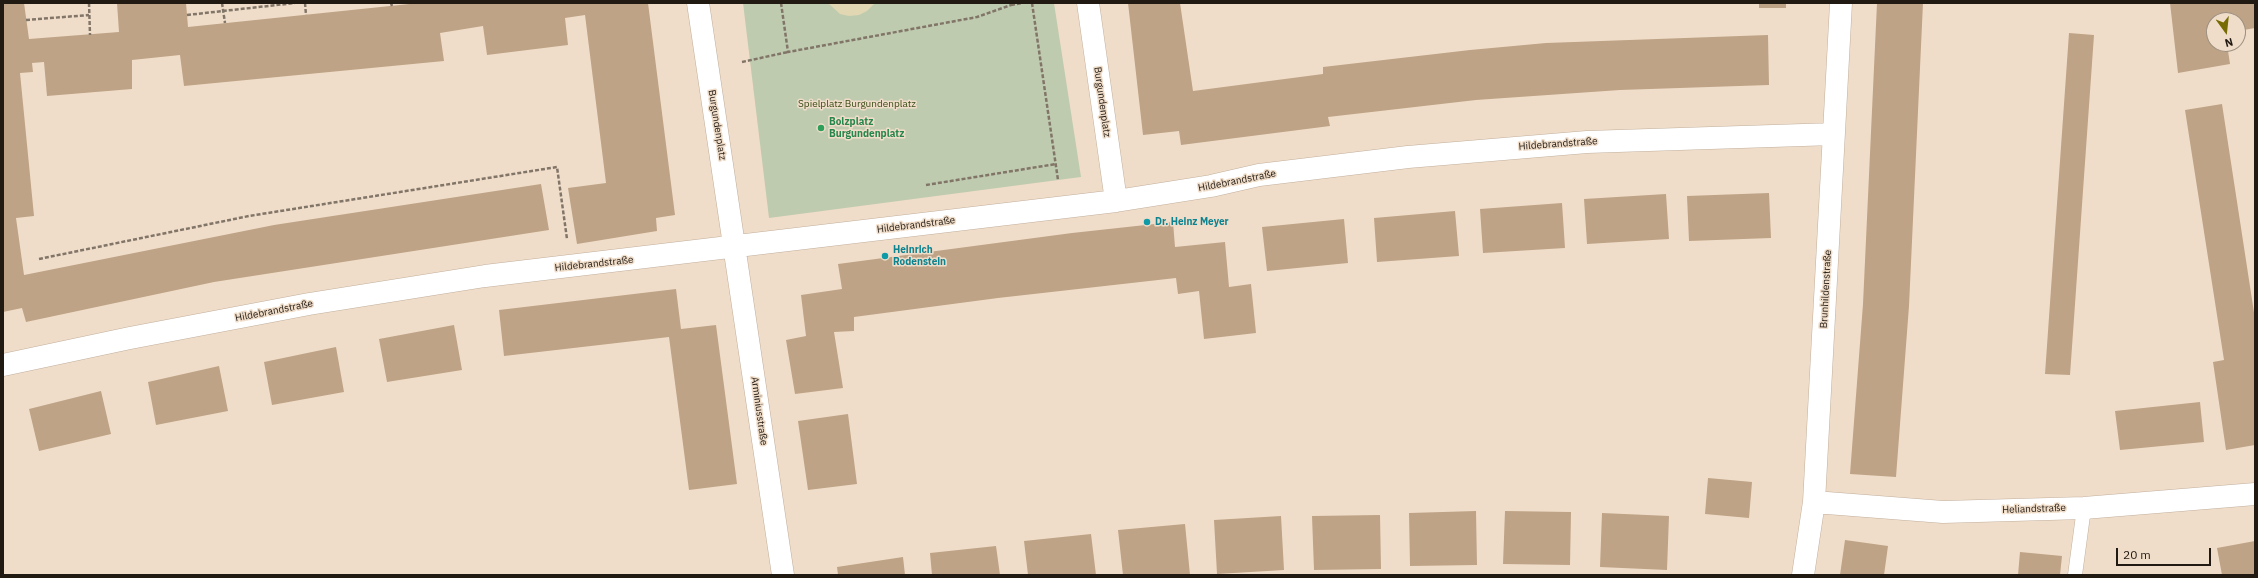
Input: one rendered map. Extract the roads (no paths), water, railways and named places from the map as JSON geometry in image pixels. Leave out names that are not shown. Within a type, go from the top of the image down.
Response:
[{"type":"street","name":"Burgundenplatz","points":[[698,3],[736,247]]},
{"type":"street","name":"Burgundenplatz","points":[[1088,3],[1116,201]]},
{"type":"street","name":"Brunhildenstraße","points":[[1803,575],[1814,502],[1841,3]]},
{"type":"street","name":"Hildebrandstraße","points":[[3,365],[130,338],[309,304],[485,276],[1116,201],[1211,186],[1259,175],[1491,150],[1587,142],[1834,134]]},
{"type":"street","name":"Arminiusstraße","points":[[736,247],[783,575]]},
{"type":"street","name":"Heliandstraße","points":[[1814,502],[1943,512],[2076,508],[2255,494]]},
{"type":"lane","points":[[2075,575],[2076,508]]},
{"type":"place","name":"Bolzplatz Burgundenplatz","points":[[821,128]]},
{"type":"place","name":"Dr. Heinz Meyer","points":[[1147,222]]},
{"type":"place","name":"Heinrich Rodenstein","points":[[885,256]]},
{"type":"park label","name":"Spielplatz Burgundenplatz","points":[[857,104]]}]
